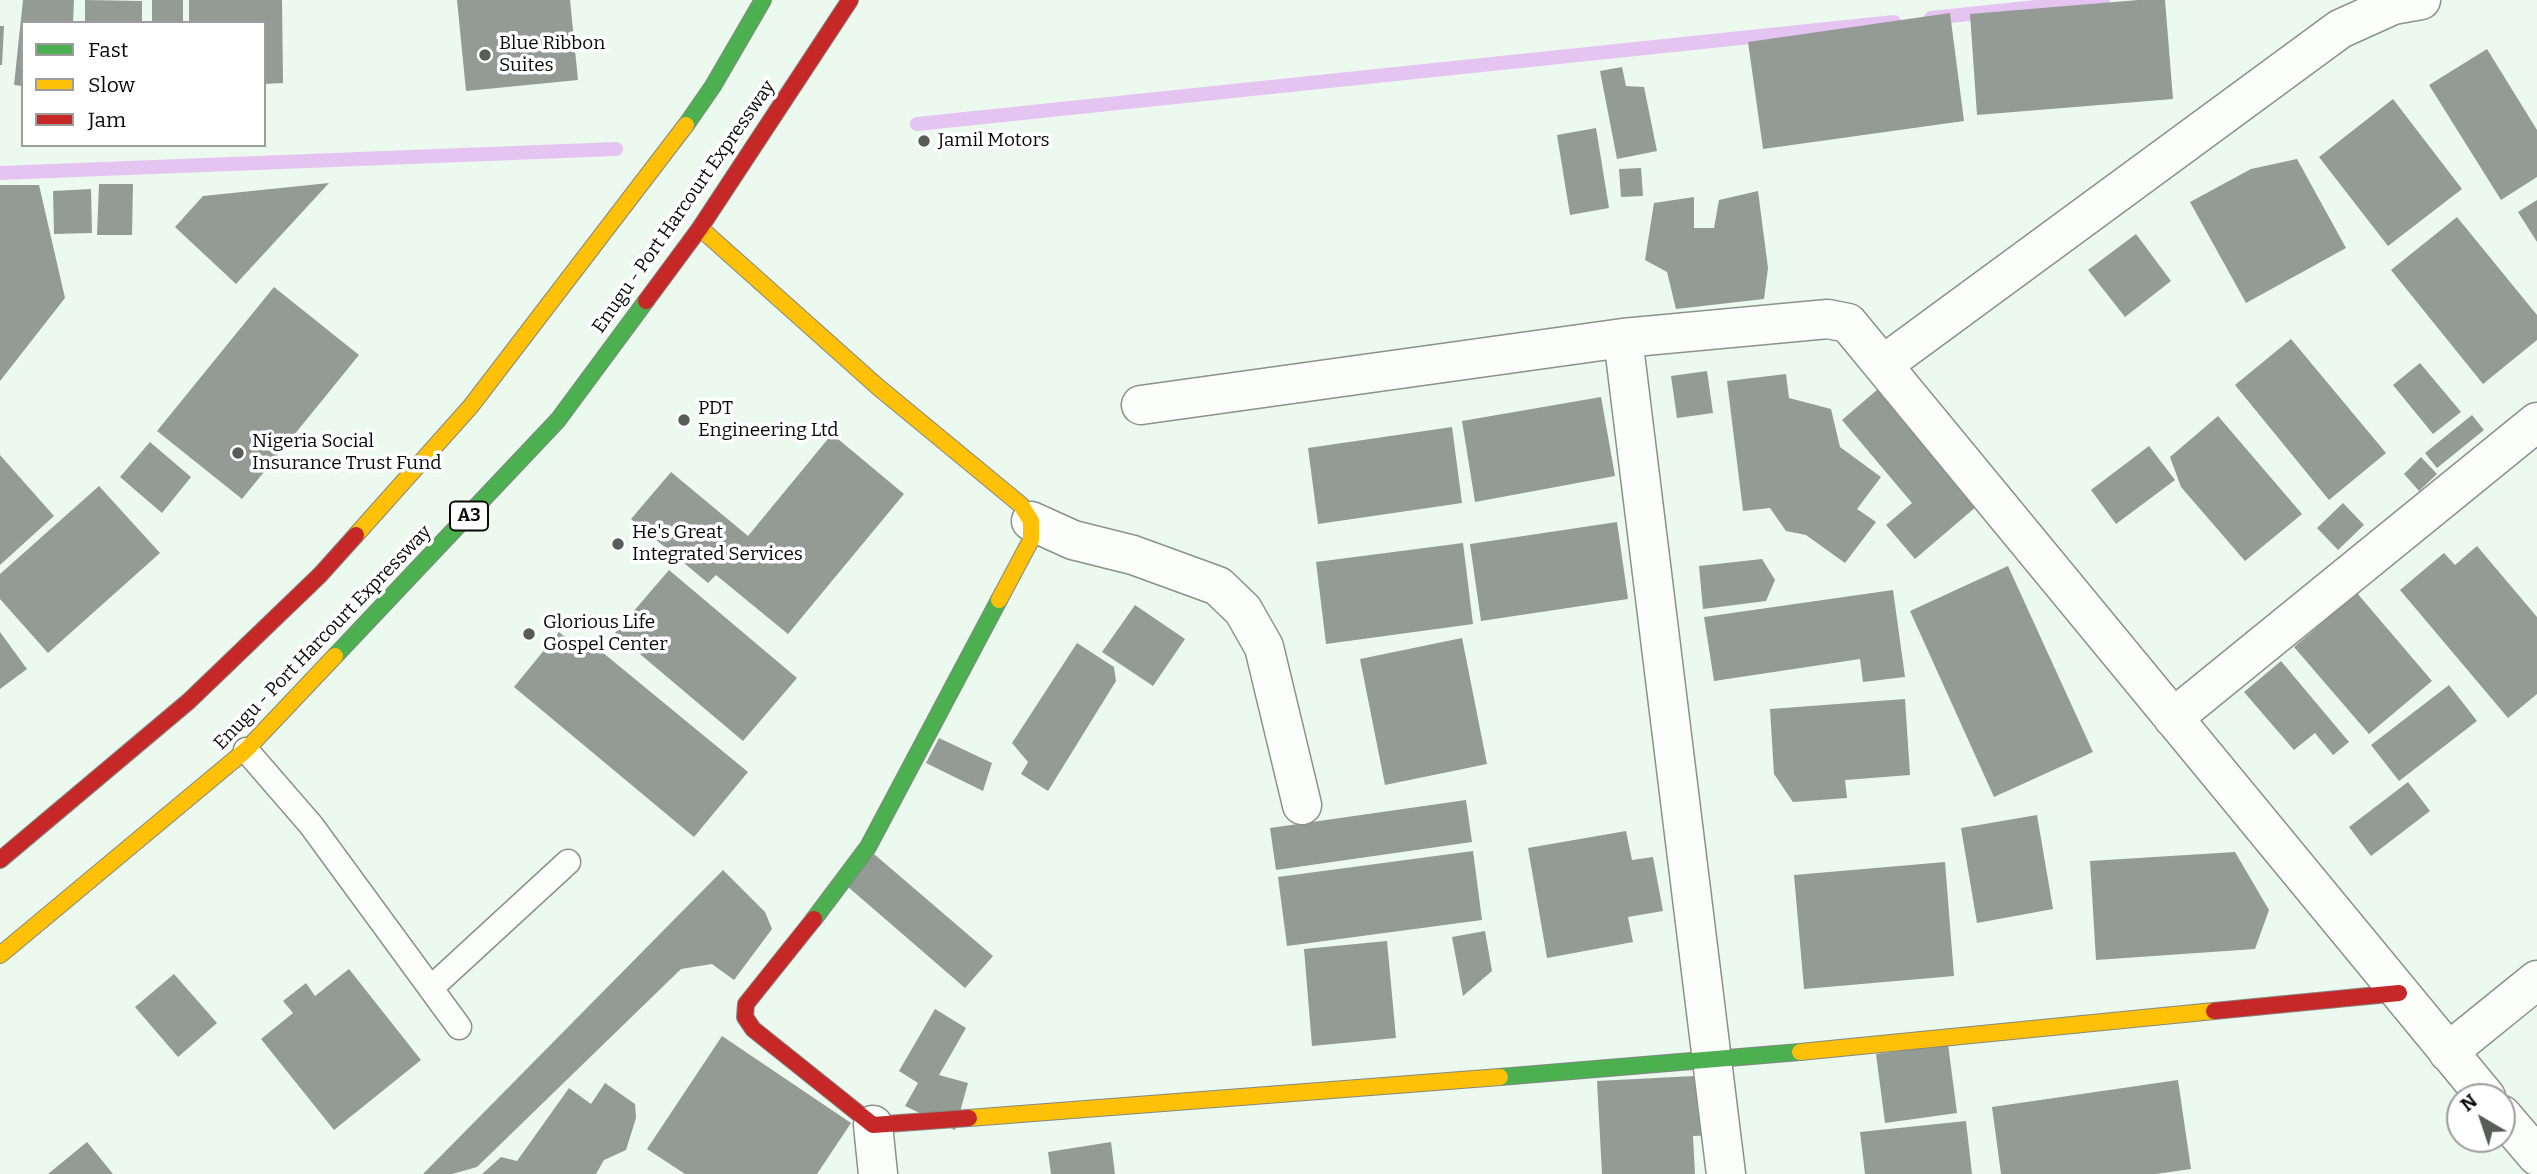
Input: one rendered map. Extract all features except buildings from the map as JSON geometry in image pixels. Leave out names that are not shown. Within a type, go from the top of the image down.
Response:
[{"type":"main road","points":[[0,860],[69,805],[189,701],[320,575],[453,426],[582,265],[674,144],[713,86],[763,0]]},
{"type":"main road","name":"Enugu - Port Harcourt Expressway","points":[[0,955],[246,751],[558,420],[700,228],[850,0]]},
{"type":"main road","points":[[700,228],[878,387],[1021,505],[1031,521],[1031,540],[868,846],[851,874],[746,1004],[745,1017],[753,1030],[873,1125],[1713,1061],[2399,993]]},
{"type":"street","points":[[1884,364],[2340,29],[2393,5],[2421,0]]},
{"type":"street","points":[[1141,405],[1623,338],[1838,319],[1848,323],[2474,1083]]},
{"type":"street","points":[[1623,338],[1727,1174]]},
{"type":"street","points":[[2174,718],[2537,422]]},
{"type":"street","points":[[1031,521],[1073,540],[1133,555],[1217,586],[1243,610],[1264,647],[1302,804]]},
{"type":"street","points":[[2448,1052],[2537,980]]},
{"type":"street","points":[[873,1125],[878,1174]]},
{"type":"street","points":[[2516,1131],[2537,1156]]},
{"type":"lane","points":[[246,751],[311,825],[459,1027]]},
{"type":"lane","points":[[431,988],[568,862]]},
{"type":"waterway","points":[[1931,18],[2103,0]]},
{"type":"waterway","points":[[917,124],[1894,22]]},
{"type":"waterway","points":[[0,173],[616,149]]},
{"type":"traffic: fast","points":[[686,125],[713,86],[763,0]]},
{"type":"traffic: fast","points":[[335,656],[558,420],[646,301]]},
{"type":"traffic: fast","points":[[814,919],[868,847],[999,600]]},
{"type":"traffic: fast","points":[[1500,1077],[1800,1052]]},
{"type":"traffic: slow","points":[[356,535],[471,406],[686,125]]},
{"type":"traffic: slow","points":[[700,228],[878,387],[1021,505],[1031,521],[1031,540],[999,600]]},
{"type":"traffic: slow","points":[[0,955],[246,750],[335,656]]},
{"type":"traffic: slow","points":[[1800,1052],[2214,1011]]},
{"type":"traffic: slow","points":[[969,1118],[1500,1077]]},
{"type":"traffic: jam","points":[[646,301],[700,228],[850,0]]},
{"type":"traffic: jam","points":[[0,860],[189,701],[320,575],[356,535]]},
{"type":"traffic: jam","points":[[814,919],[746,1004],[745,1017],[753,1029],[873,1125],[969,1118]]},
{"type":"traffic: jam","points":[[2214,1011],[2399,993]]},
{"type":"place","name":"Blue Ribbon Suites","points":[[485,55]]},
{"type":"place","name":"Jamil Motors","points":[[924,141]]},
{"type":"place","name":"PDT Engineering Ltd","points":[[684,420]]},
{"type":"place","name":"Nigeria Social Insurance Trust Fund","points":[[238,453]]},
{"type":"place","name":"He's Great Integrated Services","points":[[618,544]]},
{"type":"place","name":"Glorious Life Gospel Center","points":[[529,634]]}]
